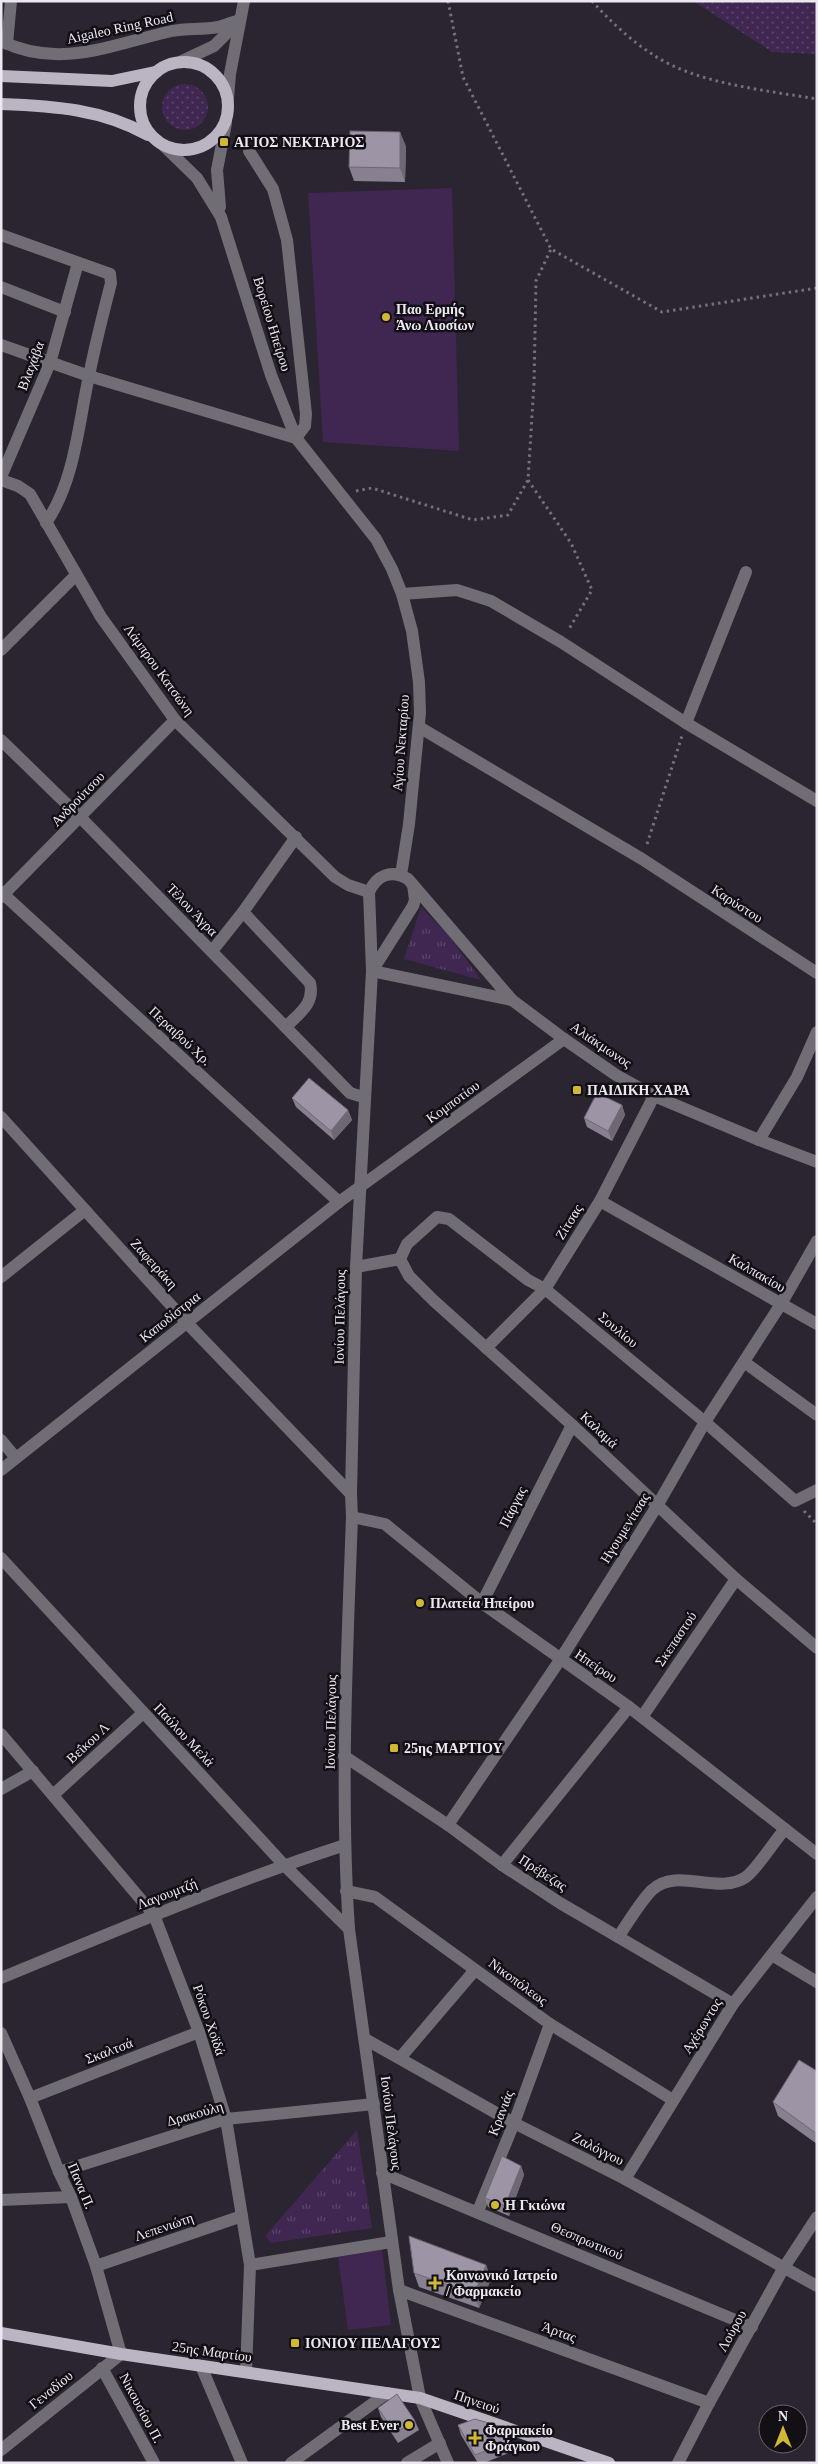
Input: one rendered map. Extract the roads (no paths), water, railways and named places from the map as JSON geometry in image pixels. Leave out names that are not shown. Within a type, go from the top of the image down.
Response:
[{"type":"main road","points":[[1,104],[78,110],[104,115],[126,122],[164,146],[178,150],[193,150],[207,145],[218,136],[226,123],[229,111],[228,98],[224,86],[217,75],[207,67],[195,63],[182,62],[167,64],[155,72],[146,83],[140,97],[140,111],[144,125],[152,137]]},
{"type":"main road","points":[[1,76],[112,81],[155,72]]},
{"type":"main road","name":"25ης Μαρτίου","points":[[1,2333],[121,2354],[420,2398]]},
{"type":"main road","name":"Πηνειού","points":[[420,2398],[609,2463]]},
{"type":"street","points":[[4,43],[11,1]]},
{"type":"street","points":[[228,98],[228,84],[244,1]]},
{"type":"street","points":[[182,62],[214,46],[240,20]]},
{"type":"street","name":"Aigaleo Ring Road","points":[[4,43],[52,56],[76,55],[174,30],[218,27],[240,20]]},
{"type":"street","name":"Βορείου Ηπείρου","points":[[226,123],[217,170],[221,217],[271,375],[296,438]]},
{"type":"street","name":"Βορείου Ηπείρου","points":[[164,146],[197,178],[221,217]]},
{"type":"street","points":[[1,345],[50,364],[296,438],[305,426],[306,414],[287,240],[273,189],[249,152]]},
{"type":"street","points":[[1,235],[110,274],[111,283],[68,478],[57,506],[46,522]]},
{"type":"street","name":"Βλαχάβα","points":[[1,478],[50,364],[78,263]]},
{"type":"street","points":[[1,287],[65,312]]},
{"type":"street","name":"Αγίου Νεκταρίου","points":[[296,438],[376,539],[392,569],[402,594],[412,631],[419,682],[419,727],[409,824],[401,875]]},
{"type":"street","name":"Λάμπρου Κατσώνη","points":[[1,478],[30,494],[101,617],[174,720],[335,877],[348,885],[369,892]]},
{"type":"street","points":[[686,723],[746,572]]},
{"type":"street","points":[[1,650],[76,575]]},
{"type":"street","points":[[402,594],[457,590],[475,594],[491,601],[562,642],[686,723],[817,801]]},
{"type":"street","name":"Ανδρούτσου","points":[[2,895],[81,818],[174,720]]},
{"type":"street","name":"Καρύστου","points":[[419,727],[642,859],[817,974]]},
{"type":"street","name":"Τέλου Άγρα","points":[[1,740],[81,818],[350,1093],[364,1097]]},
{"type":"street","points":[[212,951],[243,912],[296,837]]},
{"type":"street","points":[[393,873],[401,875],[413,884],[415,900],[372,971],[369,892],[374,882],[380,877],[393,873]]},
{"type":"street","name":"Αλιάκμωνος","points":[[413,884],[512,1000],[616,1075],[654,1096],[758,1140],[817,1162]]},
{"type":"street","name":"Περαιβού Χρ.","points":[[2,895],[339,1202]]},
{"type":"street","points":[[243,912],[310,983],[311,1000],[286,1027]]},
{"type":"street","name":"Αλιάκμωνος","points":[[372,971],[512,1000]]},
{"type":"street","name":"Ιονίου Πελάγους","points":[[372,971],[356,1267],[352,1517],[344,1756],[346,1891],[349,1929],[398,2290],[420,2398],[448,2463]]},
{"type":"street","points":[[758,1140],[797,1076],[817,1032]]},
{"type":"street","name":"Κομποτίου","points":[[359,1189],[564,1039]]},
{"type":"street","name":"Ζίτσας","points":[[486,1348],[545,1289],[600,1201],[654,1096]]},
{"type":"street","name":"Ζαφειράκη","points":[[1,1117],[187,1323],[351,1494]]},
{"type":"street","name":"Καποδίστρια","points":[[1,1470],[339,1202],[359,1189]]},
{"type":"street","name":"Καλπακίου","points":[[600,1201],[817,1324]]},
{"type":"street","points":[[1,1277],[85,1210]]},
{"type":"street","name":"Σουλίου","points":[[400,1259],[407,1244],[437,1217],[448,1219],[528,1280],[545,1289],[705,1422],[796,1501],[817,1490]]},
{"type":"street","name":"Ηγουμενίτσας","points":[[448,1825],[560,1660],[657,1506],[705,1422],[781,1304],[817,1241]]},
{"type":"street","points":[[356,1267],[400,1259]]},
{"type":"street","name":"Καλαμά","points":[[400,1259],[408,1276],[572,1425],[736,1579],[817,1648]]},
{"type":"street","points":[[744,1362],[817,1415]]},
{"type":"street","name":"Πάργας","points":[[482,1603],[572,1425]]},
{"type":"street","points":[[1,1440],[16,1458]]},
{"type":"street","name":"Ηπείρου","points":[[352,1517],[385,1524],[482,1603],[629,1707],[817,1854]]},
{"type":"street","name":"Παύλου Μελά","points":[[1,1558],[284,1865],[349,1929]]},
{"type":"street","name":"Σκεπαστού","points":[[642,1717],[736,1579]]},
{"type":"street","points":[[502,1865],[629,1707]]},
{"type":"street","name":"Βεΐκου Λ","points":[[53,1795],[143,1713]]},
{"type":"street","name":"Ρόκου Χοϊδά","points":[[1,1734],[154,1915],[199,2032],[226,2119],[250,2265],[246,2372]]},
{"type":"street","name":"Πρέβεζας","points":[[344,1756],[448,1825],[502,1865],[618,1937],[733,2004]]},
{"type":"street","points":[[1,1789],[33,1771]]},
{"type":"street","points":[[618,1937],[652,1889],[666,1882],[683,1880],[712,1884],[746,1877],[785,1829]]},
{"type":"street","name":"Λαγουμτζή","points":[[1,1978],[154,1915],[284,1865],[345,1845]]},
{"type":"street","name":"Νικοπόλεως","points":[[346,1891],[375,1897],[550,2024],[674,2100]]},
{"type":"street","name":"Αχέρωντος","points":[[625,2179],[733,2004],[817,1897]]},
{"type":"street","points":[[772,1955],[817,1982]]},
{"type":"street","points":[[400,2058],[476,1970]]},
{"type":"street","name":"Κρανιάς","points":[[478,2211],[514,2123],[550,2024]]},
{"type":"street","name":"Σκαλτσά","points":[[30,2098],[199,2032]]},
{"type":"street","name":"Ζαλόγγου","points":[[365,2039],[514,2123],[625,2179],[783,2269],[817,2286]]},
{"type":"street","name":"Πανα Π.","points":[[3,2042],[30,2098],[58,2172],[71,2197],[96,2266],[121,2354]]},
{"type":"street","name":"Δρακούλη","points":[[58,2172],[226,2119],[374,2104]]},
{"type":"street","name":"Θεσπρωτικού","points":[[382,2172],[752,2328]]},
{"type":"street","points":[[1,2200],[71,2197]]},
{"type":"street","name":"Λεπενιώτη","points":[[96,2266],[242,2216]]},
{"type":"street","name":"Λούρου","points":[[678,2463],[708,2403],[752,2328],[783,2269],[817,2216]]},
{"type":"street","points":[[250,2265],[391,2242]]},
{"type":"street","name":"Άρτας","points":[[398,2290],[708,2403]]},
{"type":"street","name":"Γεναδίου","points":[[1,2450],[121,2354]]},
{"type":"street","points":[[201,2366],[242,2463]]},
{"type":"street","name":"Νικουσίου Π.","points":[[102,2368],[154,2463]]},
{"type":"street","points":[[291,2463],[387,2393]]},
{"type":"street","points":[[407,2463],[440,2443]]},
{"type":"place","name":"ΑΓΙΟΣ ΝΕΚΤΑΡΙΟΣ","points":[[224,142]]},
{"type":"place","name":"Παο Ερμής Άνω Λιοσίων","points":[[386,317]]},
{"type":"place","name":"ΠΑΙΔΙΚΗ ΧΑΡΑ","points":[[577,1090]]},
{"type":"place","name":"Πλατεία Ηπείρου","points":[[420,1603]]},
{"type":"place","name":"25ης ΜΑΡΤΙΟΥ","points":[[394,1748]]},
{"type":"place","name":"Η Γκιώνα","points":[[495,2205]]},
{"type":"place","name":"Κοινωνικό Ιατρείο / Φαρμακείο","points":[[435,2283]]},
{"type":"place","name":"ΙΟΝΙΟΥ ΠΕΛΑΓΟΥΣ","points":[[295,2343]]},
{"type":"place","name":"Best Ever","points":[[409,2425]]},
{"type":"place","name":"Φαρμακείο Φράγκου","points":[[475,2438]]}]
